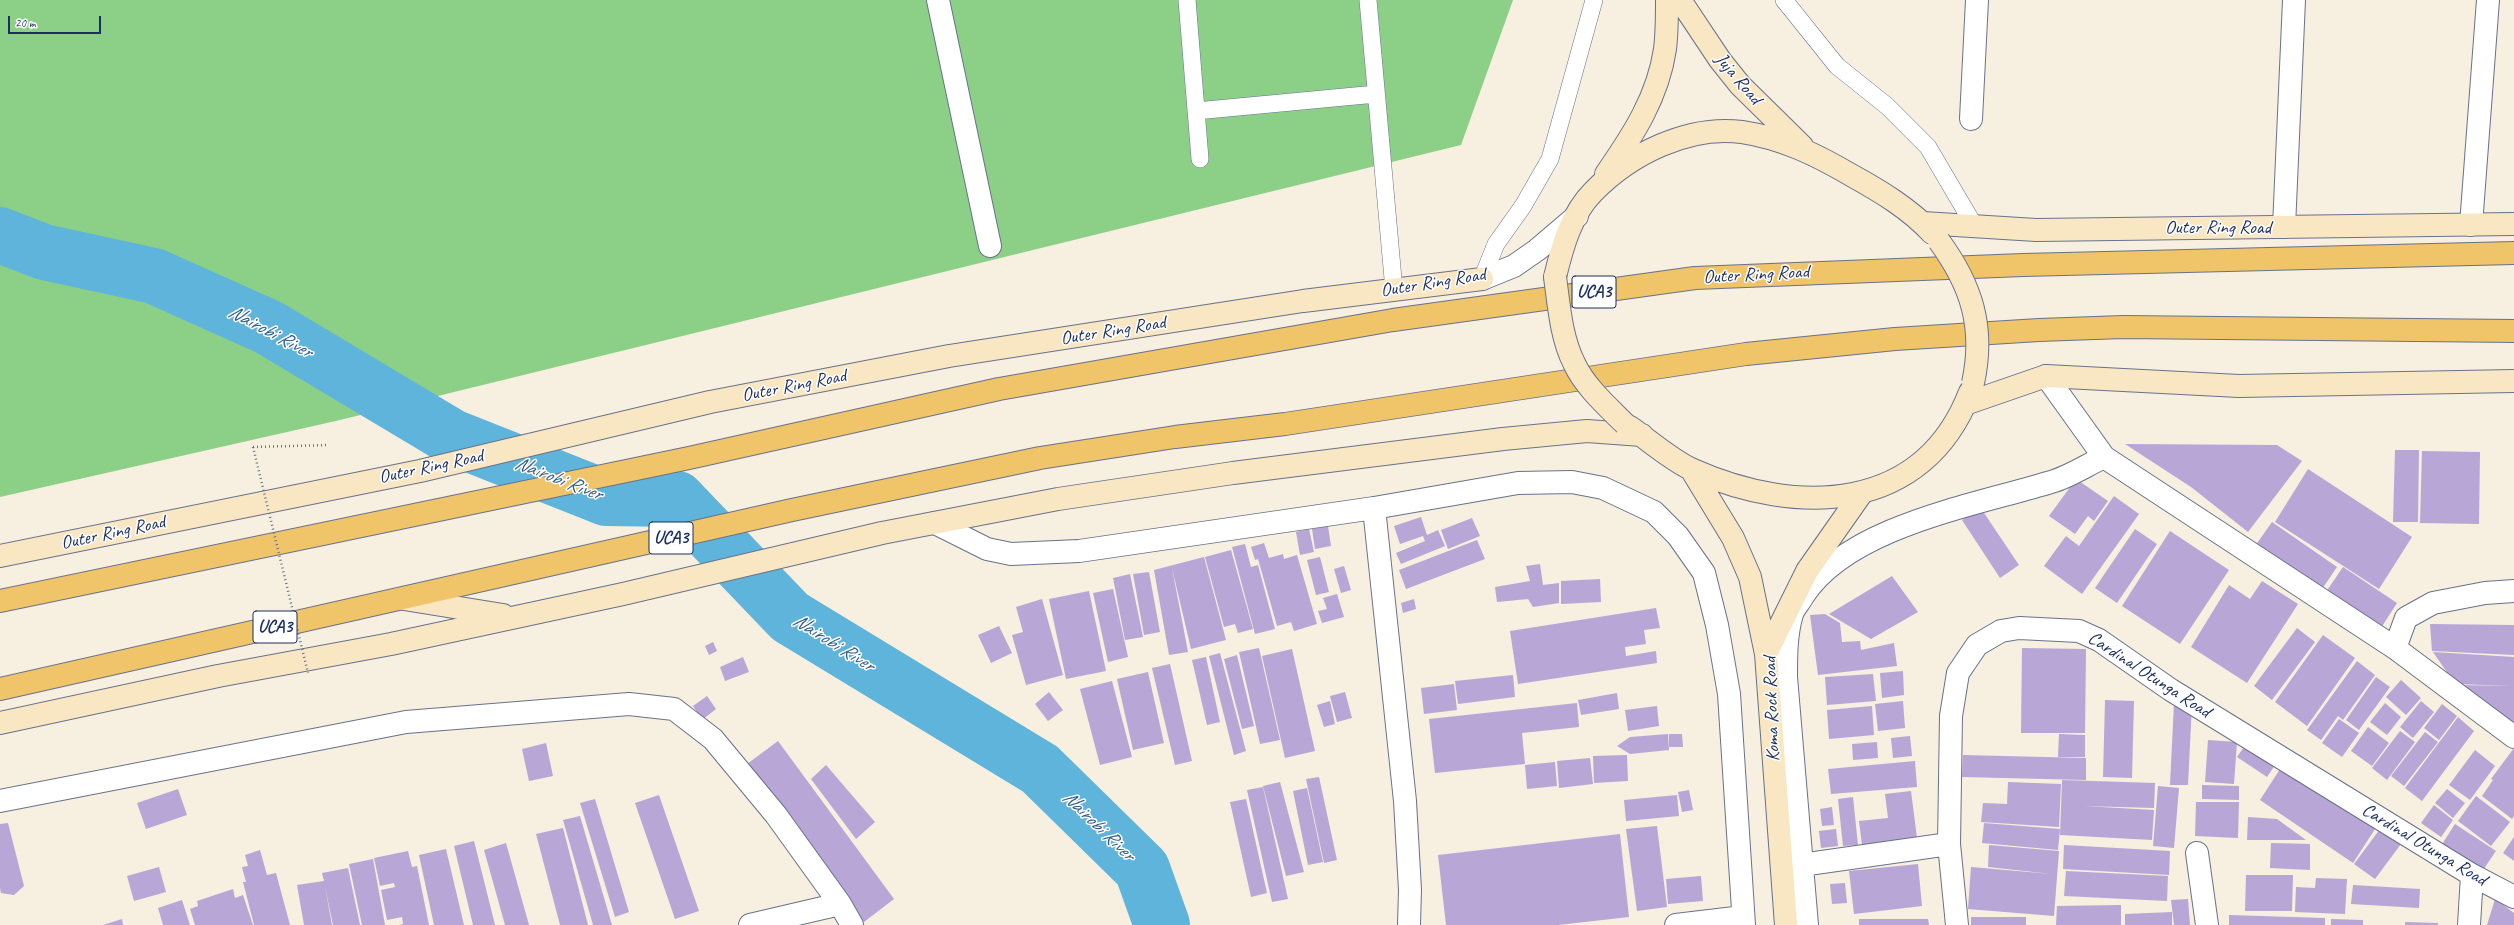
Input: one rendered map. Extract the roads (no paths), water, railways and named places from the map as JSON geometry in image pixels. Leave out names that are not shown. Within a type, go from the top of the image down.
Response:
[{"type":"main road","points":[[1592,192],[1644,116],[1657,83],[1665,49],[1667,0]]},
{"type":"main road","name":"Juja Road","points":[[1680,0],[1720,60],[1740,85],[1806,150]]},
{"type":"main road","name":"Outer Ring Road","points":[[1709,131],[1742,132],[1806,150],[1877,189],[1922,223],[1939,241],[1969,289],[1979,332],[1973,383],[1965,404],[1934,450],[1916,467],[1882,487],[1860,494],[1818,499],[1775,494],[1731,485],[1691,469],[1634,429],[1598,397],[1574,364],[1560,320],[1555,277],[1563,246],[1577,216],[1592,192],[1638,156],[1669,141],[1709,131]]},
{"type":"main road","name":"Outer Ring Road","points":[[1922,223],[2036,230],[2514,224]]},
{"type":"main road","name":"Outer Ring Road","points":[[0,601],[689,458],[1007,387],[1393,320],[1695,278],[2031,265],[2514,252]]},
{"type":"main road","name":"Outer Ring Road","points":[[0,556],[420,471],[710,402],[949,356],[1303,301],[1482,279]]},
{"type":"main road","name":"UCA3","points":[[0,689],[206,641],[404,599],[792,510],[1040,458],[1175,437],[1284,424],[1746,354],[1895,338],[2123,327],[2514,331]]},
{"type":"main road","points":[[1965,404],[2046,376],[2240,386],[2514,381]]},
{"type":"main road","name":"UCA3","points":[[0,723],[218,676],[391,644],[623,594],[830,545],[1058,499],[1386,453],[1587,431],[1634,429]]},
{"type":"main road","points":[[1691,469],[1733,538],[1750,577],[1766,654]]},
{"type":"main road","name":"Koma Rock Road","points":[[1786,925],[1766,654],[1807,571],[1860,494]]},
{"type":"main road","points":[[404,599],[514,617]]},
{"type":"street","points":[[938,0],[990,246]]},
{"type":"street","points":[[1971,119],[1977,0]]},
{"type":"street","points":[[2284,227],[2294,0]]},
{"type":"street","points":[[2471,225],[2488,0]]},
{"type":"street","name":"Outer Ring Road","points":[[1482,279],[1514,266],[1537,250],[1577,216]]},
{"type":"street","points":[[2046,376],[2104,457],[2395,648],[2514,737]]},
{"type":"street","points":[[1807,925],[1786,677],[1787,641],[1792,613],[1812,583],[1847,552],[1900,528],[1993,497],[2053,482],[2104,457]]},
{"type":"street","points":[[935,523],[987,549],[1011,554],[1079,551],[1374,508],[1518,482],[1572,482],[1603,488],[1654,512],[1678,536],[1704,573],[1717,625],[1729,694],[1744,921],[1676,925]]},
{"type":"street","points":[[1374,508],[1405,801],[1410,890],[1409,925]]},
{"type":"street","points":[[2395,648],[2406,618],[2433,603],[2485,593],[2514,591]]},
{"type":"street","name":"Cardinal Otunga Road","points":[[1957,925],[1949,844],[1950,716],[1958,674],[1977,645],[2001,631],[2046,628],[2079,631],[2099,640],[2171,690],[2472,875],[2514,897]]},
{"type":"street","points":[[0,801],[406,722],[629,704],[674,709],[713,739],[776,815],[840,904],[852,925]]},
{"type":"street","points":[[1801,865],[1949,844]]},
{"type":"street","points":[[2197,853],[2207,925]]},
{"type":"street","points":[[2469,925],[2472,875]]},
{"type":"street","points":[[750,925],[840,904]]},
{"type":"lane","points":[[1186,0],[1200,159]]},
{"type":"lane","points":[[1368,0],[1394,290]]},
{"type":"lane","points":[[1482,279],[1496,244],[1523,206],[1550,159],[1594,0]]},
{"type":"lane","points":[[1784,0],[1836,66],[1887,106],[1928,147],[1975,227]]},
{"type":"lane","points":[[1196,111],[1376,94]]},
{"type":"water","points":[[1142,869],[1177,910],[1180,925],[1143,925],[1133,913]]},
{"type":"waterway","name":"Nairobi River","points":[[0,235],[44,252],[154,276],[268,327],[452,437],[606,498],[677,499],[790,617],[1040,769],[1142,869],[1162,925]]}]
